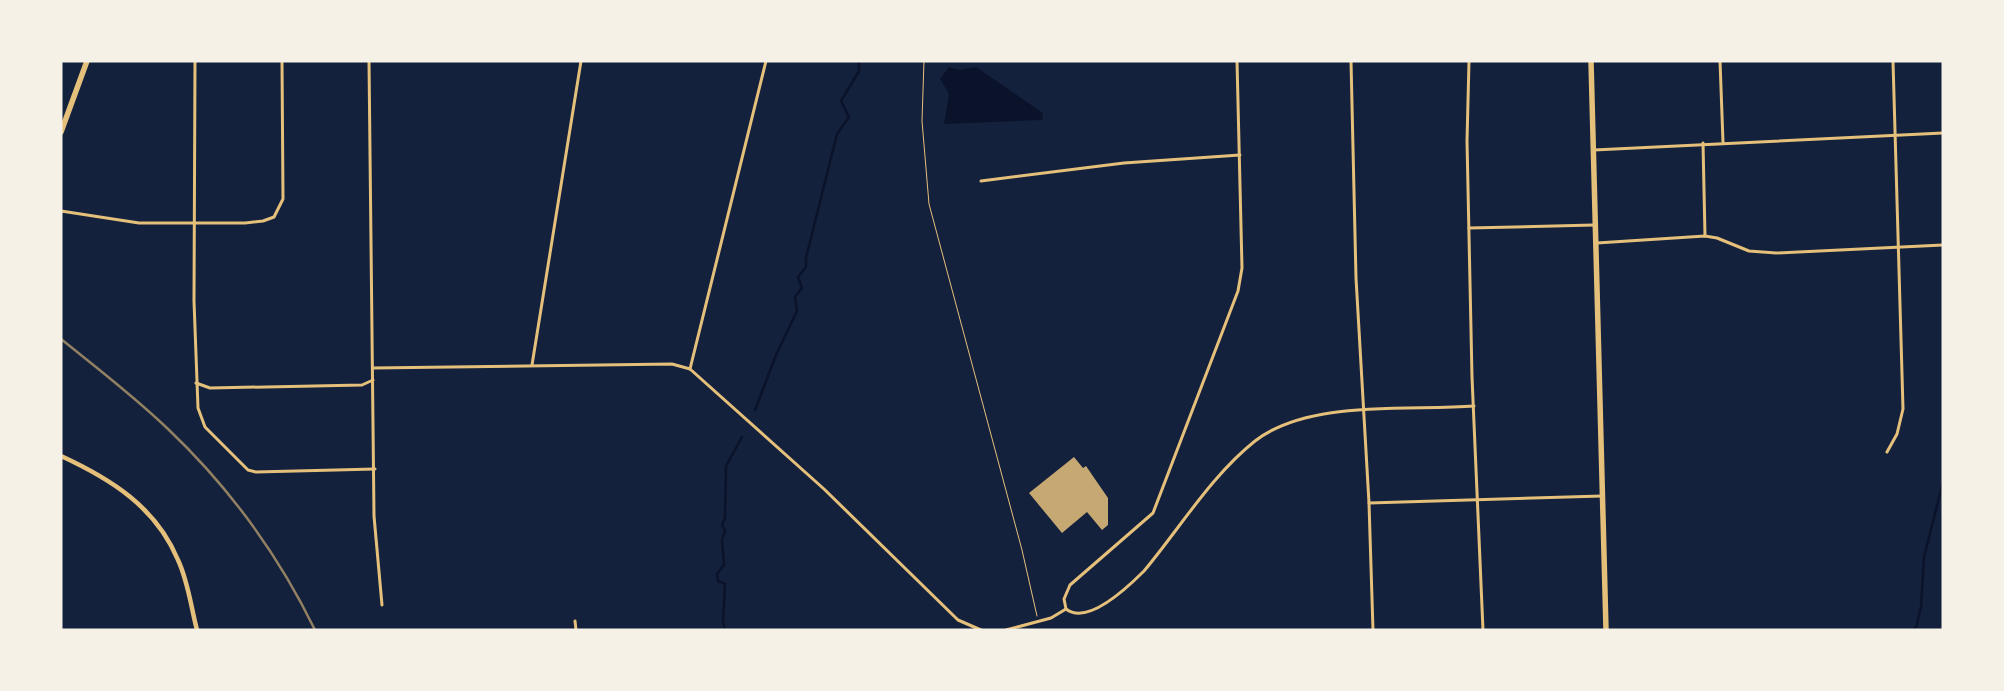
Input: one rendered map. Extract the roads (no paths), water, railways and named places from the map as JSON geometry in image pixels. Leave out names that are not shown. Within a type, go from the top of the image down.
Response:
[{"type":"main road","points":[[61,132],[87,61]]},
{"type":"main road","points":[[1590,61],[1606,630]]},
{"type":"street","points":[[194,61],[196,383],[200,417],[205,426],[248,470],[256,472],[374,469]]},
{"type":"street","points":[[61,211],[140,223],[194,225],[254,222],[274,217],[283,199],[282,61]]},
{"type":"street","points":[[369,61],[374,516],[382,605]]},
{"type":"street","points":[[532,365],[581,61]]},
{"type":"street","points":[[690,369],[766,61]]},
{"type":"street","points":[[1066,609],[1064,599],[1070,585],[1146,521],[1157,504],[1241,280],[1237,61]]},
{"type":"street","points":[[1351,61],[1356,278],[1370,503],[1373,630]]},
{"type":"street","points":[[1469,61],[1467,141],[1469,228],[1474,406],[1484,630]]},
{"type":"street","points":[[1720,61],[1723,142]]},
{"type":"street","points":[[1887,452],[1897,434],[1903,409],[1893,61]]},
{"type":"street","points":[[1594,150],[1723,142],[1943,133]]},
{"type":"street","points":[[1703,143],[1706,236]]},
{"type":"street","points":[[980,181],[1124,163],[1240,156]]},
{"type":"street","points":[[1469,228],[1595,225]]},
{"type":"street","points":[[1596,243],[1706,236],[1760,252],[1943,246]]},
{"type":"street","points":[[373,368],[672,364],[690,369],[824,489],[958,620],[981,630]]},
{"type":"street","points":[[196,383],[210,388],[220,388],[362,385],[374,380]]},
{"type":"street","points":[[1066,609],[1076,613],[1102,606],[1131,584],[1144,571],[1228,466],[1266,433],[1303,418],[1341,411],[1474,406]]},
{"type":"street","points":[[61,456],[118,485],[152,517],[166,536],[179,561],[197,630]]},
{"type":"street","points":[[1370,503],[1602,496]]},
{"type":"street","points":[[1006,630],[1051,618],[1066,609]]},
{"type":"street","points":[[575,621],[576,630]]},
{"type":"water","points":[[949,67],[960,70],[976,67],[1043,113],[1042,120],[944,124],[949,94],[940,79]]},
{"type":"waterway","points":[[755,410],[776,355],[797,311],[795,297],[802,288],[798,277],[806,267],[806,258],[837,134],[849,117],[841,101],[859,71],[859,61]]},
{"type":"waterway","points":[[725,630],[723,621],[725,584],[718,581],[717,574],[724,565],[722,540],[725,530],[722,525],[725,518],[726,466],[742,437]]},
{"type":"waterway","points":[[1913,630],[1916,627],[1921,607],[1924,557],[1943,482]]},
{"type":"railway","points":[[61,339],[155,417],[212,474],[268,548],[301,602],[315,630]]}]
